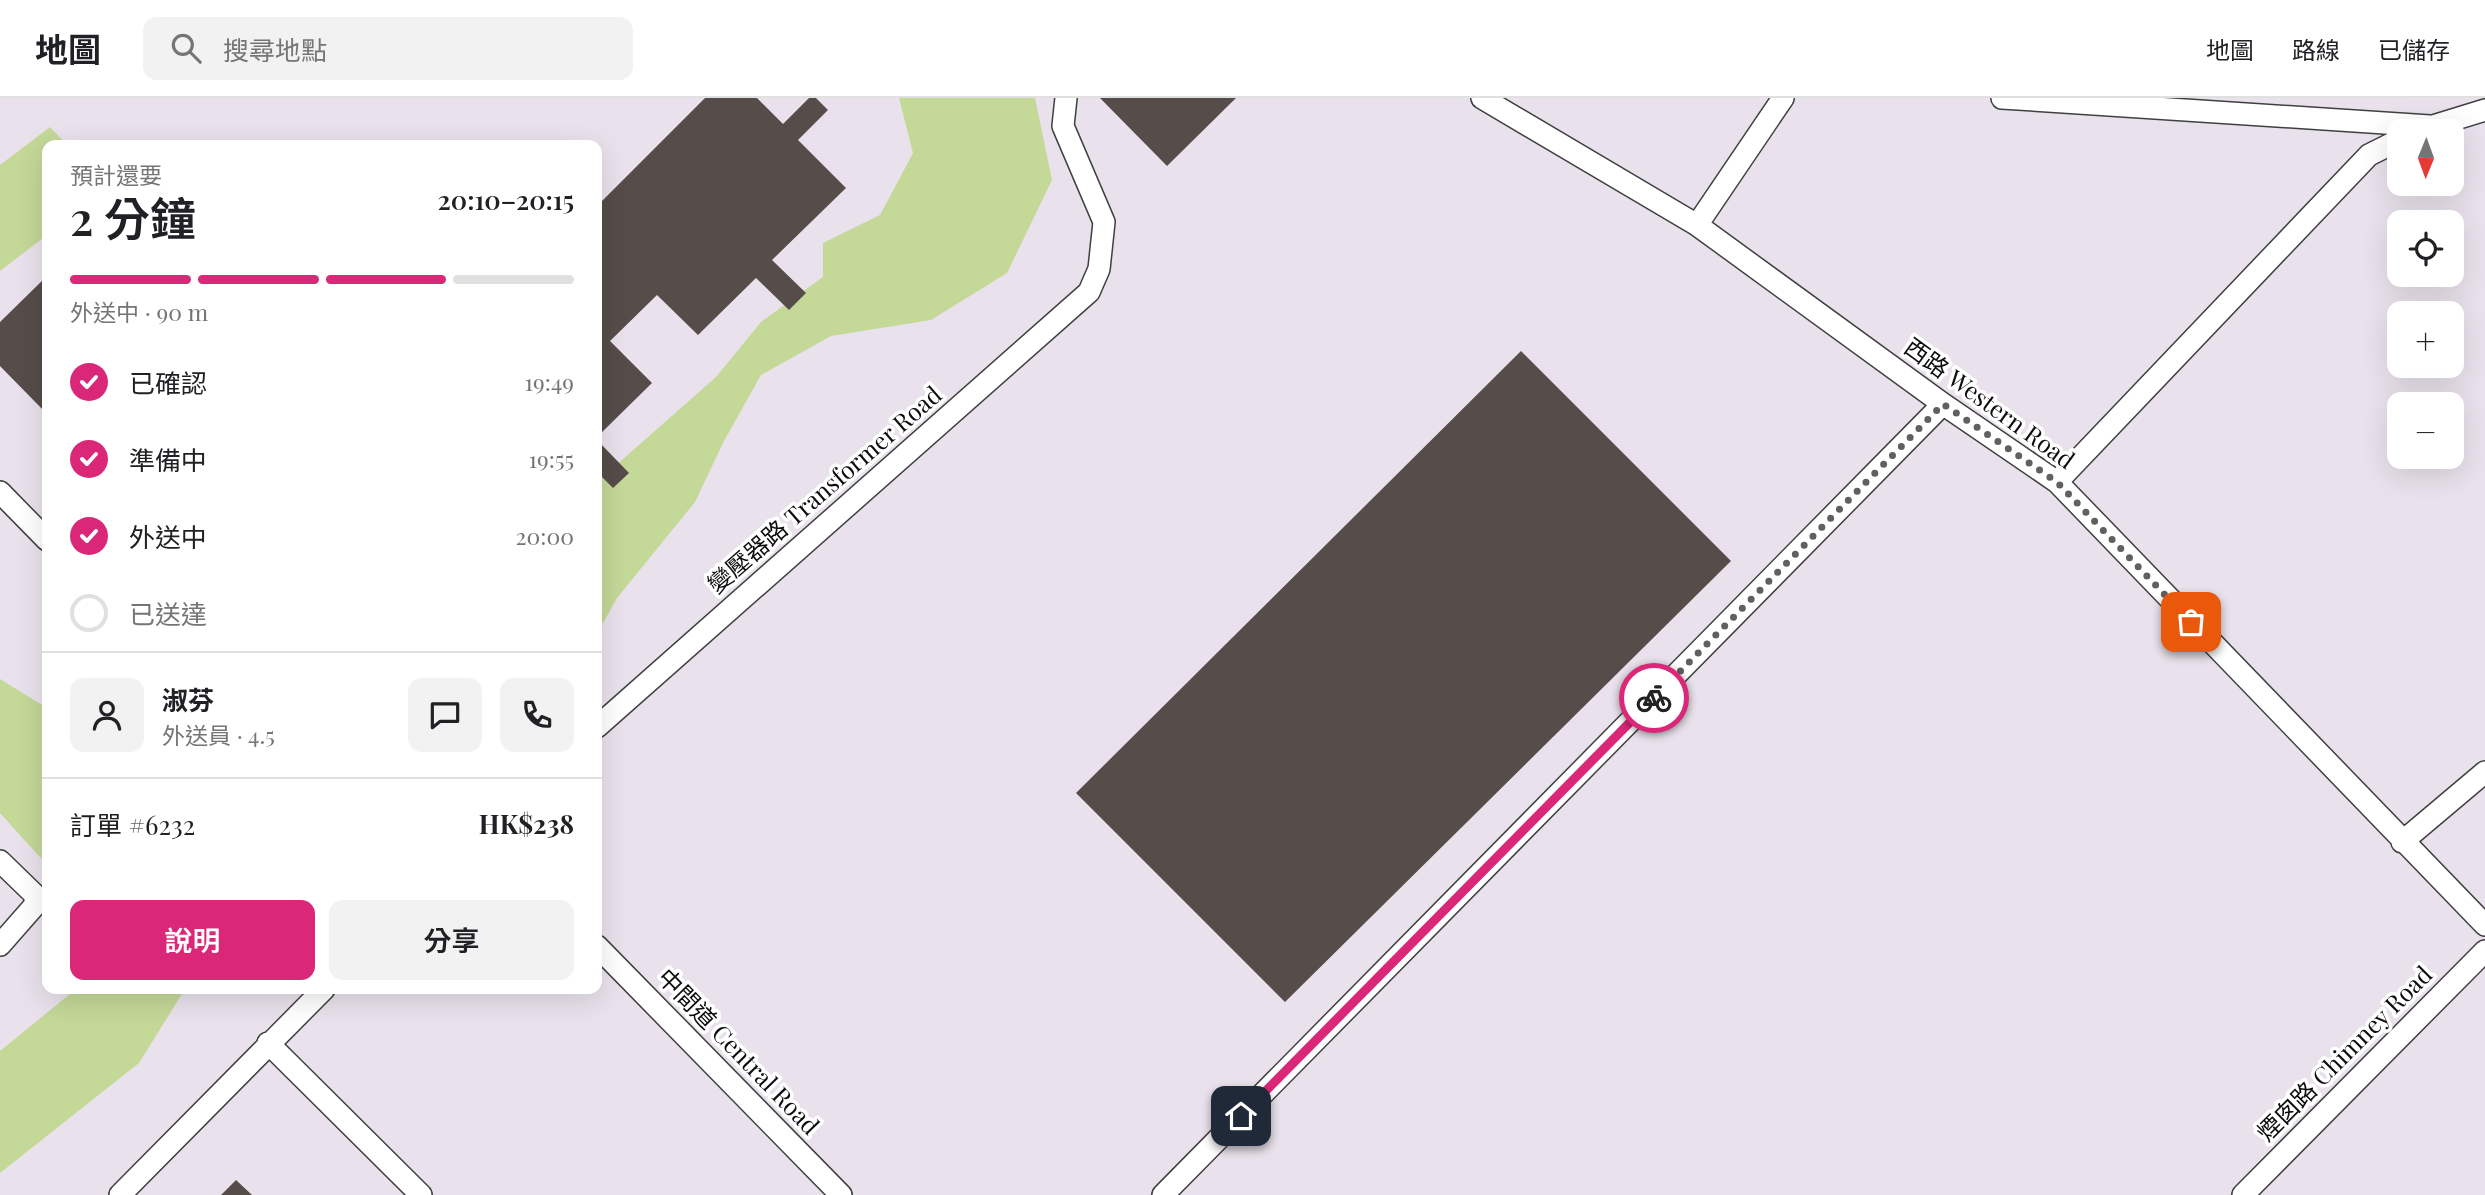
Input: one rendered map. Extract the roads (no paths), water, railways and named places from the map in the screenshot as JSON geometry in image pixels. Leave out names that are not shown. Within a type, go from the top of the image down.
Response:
[{"type":"lane","name":"變壓器路 Transformer Road","points":[[602,723],[1089,292],[1099,269],[1104,222],[1063,126],[1066,98]]},
{"type":"lane","name":"西路 Western Road","points":[[1482,98],[1697,225],[1943,404],[2057,482],[2485,925]]},
{"type":"lane","points":[[1697,225],[1783,98]]},
{"type":"lane","points":[[2002,98],[2387,125]]},
{"type":"lane","points":[[2455,119],[2485,110]]},
{"type":"lane","points":[[2057,482],[2369,155],[2387,146]]},
{"type":"lane","points":[[1163,1195],[1943,404]]},
{"type":"lane","points":[[0,492],[42,535]]},
{"type":"lane","points":[[2402,842],[2485,772]]},
{"type":"lane","points":[[0,861],[34,894],[36,904],[0,945]]},
{"type":"lane","name":"煙囱路 Chimney Road","points":[[2243,1195],[2485,951]]},
{"type":"lane","name":"中間道 Central Road","points":[[602,952],[841,1195]]},
{"type":"lane","points":[[120,1195],[319,994]]},
{"type":"lane","points":[[268,1043],[421,1195]]}]
